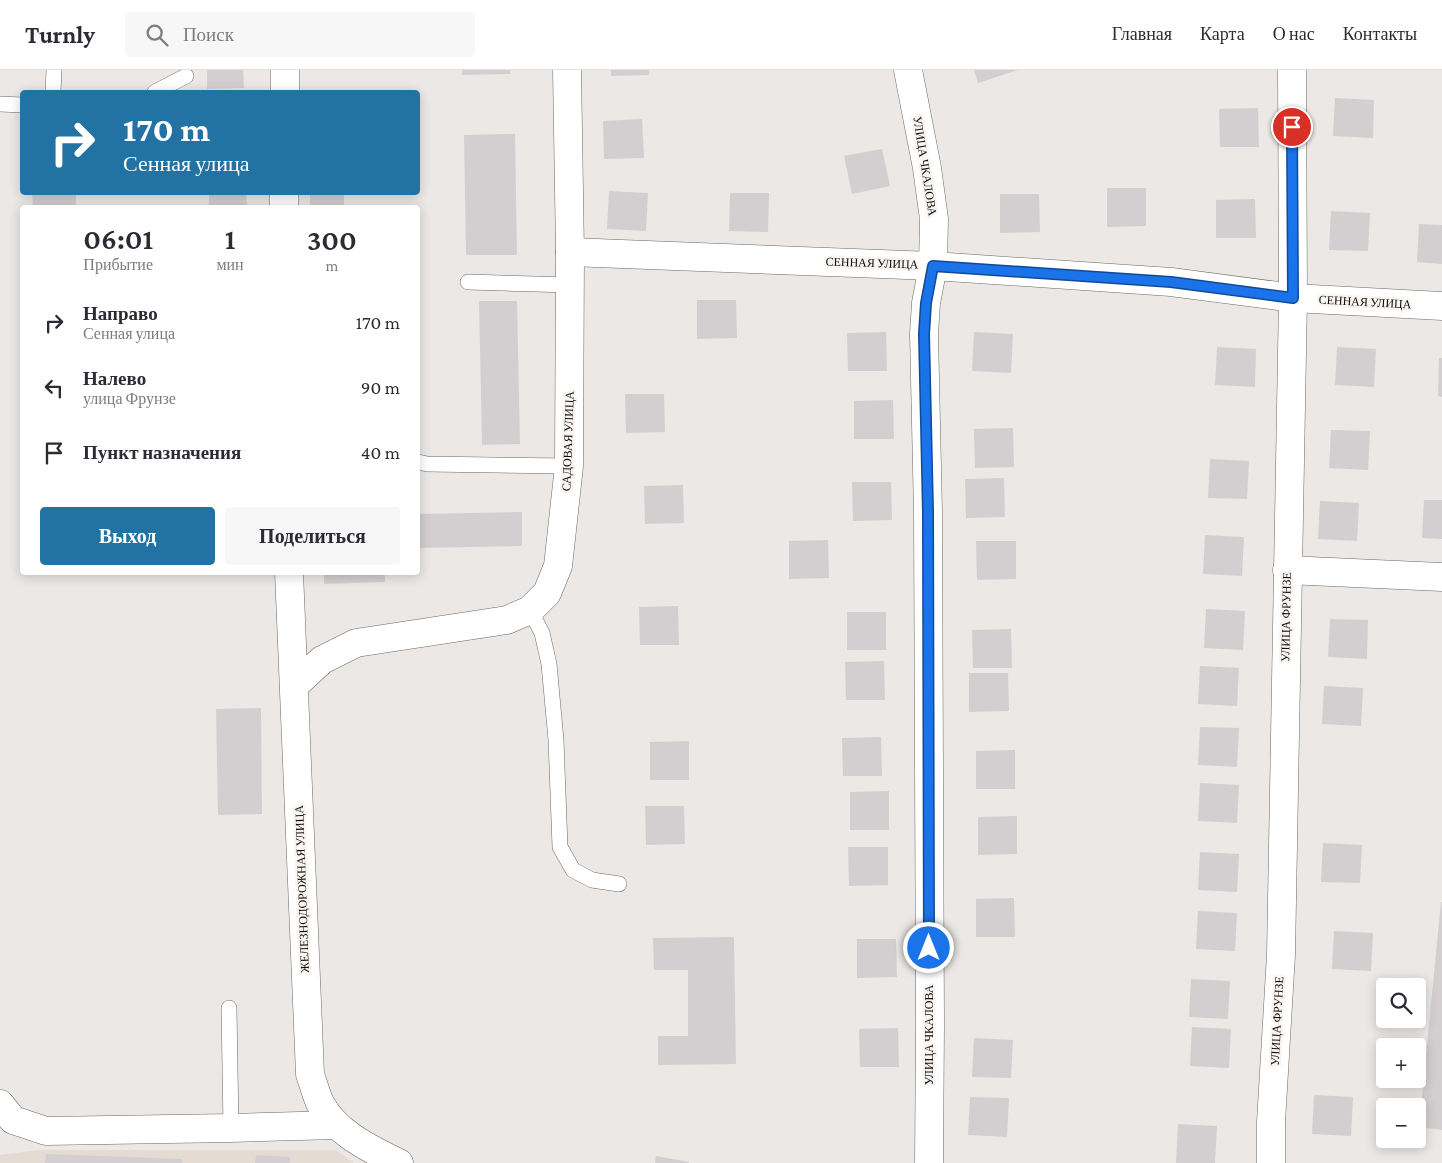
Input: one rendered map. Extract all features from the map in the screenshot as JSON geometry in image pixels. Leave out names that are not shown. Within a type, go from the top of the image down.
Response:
[{"type":"street","points":[[285,70],[285,90]]},
{"type":"street","name":"САДОВАЯ УЛИЦА","points":[[294,685],[322,660],[356,643],[507,620],[530,610],[547,592],[558,566],[569,466],[570,252],[567,70]]},
{"type":"street","name":"УЛИЦА ЧКАЛОВА","points":[[908,70],[927,168],[934,220],[933,266],[926,303],[924,334],[928,512],[929,1163]]},
{"type":"street","name":"УЛИЦА ФРУНЗЕ","points":[[1271,1163],[1271,1122],[1280,955],[1293,298],[1292,70]]},
{"type":"street","name":"СЕННАЯ УЛИЦА","points":[[570,252],[933,266],[1171,282],[1293,298],[1442,306]]},
{"type":"street","points":[[1287,570],[1442,577]]},
{"type":"street","name":"ЖЕЛЕЗНОДОРОЖНАЯ УЛИЦА","points":[[290,575],[310,1074],[321,1104],[336,1125],[367,1147],[399,1163]]},
{"type":"street","points":[[0,1104],[13,1120],[46,1131],[336,1125]]},
{"type":"lane","points":[[53,90],[54,70]]},
{"type":"lane","points":[[158,90],[186,76]]},
{"type":"lane","points":[[0,104],[20,104]]},
{"type":"lane","points":[[468,282],[570,285]]},
{"type":"lane","points":[[420,462],[569,466]]},
{"type":"lane","points":[[530,610],[542,633],[549,664],[556,740],[560,847],[574,870],[592,880],[619,884]]},
{"type":"lane","points":[[229,1008],[231,1128]]},
{"type":"shaded area","points":[[39,1150],[336,1150],[354,1163],[0,1163],[0,1155]]},
{"type":"building","points":[[207,70],[243,70],[244,88],[207,89]]},
{"type":"building","points":[[462,70],[510,70],[510,74],[462,75]]},
{"type":"building","points":[[611,70],[649,70],[649,75],[611,76]]},
{"type":"building","points":[[974,70],[1018,70],[978,83]]},
{"type":"building","points":[[1335,98],[1374,100],[1373,138],[1333,136]]},
{"type":"building","points":[[1258,108],[1259,147],[1220,147],[1219,109]]},
{"type":"building","points":[[642,119],[644,158],[604,159],[603,121]]},
{"type":"building","points":[[515,134],[517,255],[466,255],[464,135]]},
{"type":"building","points":[[882,149],[890,186],[852,194],[844,156]]},
{"type":"building","points":[[1107,188],[1146,188],[1146,226],[1107,227]]},
{"type":"building","points":[[609,191],[648,193],[646,231],[607,229]]},
{"type":"building","points":[[730,193],[769,193],[768,232],[729,231]]},
{"type":"building","points":[[1000,194],[1039,194],[1040,232],[1000,233]]},
{"type":"building","points":[[32,195],[76,195],[76,205],[33,205]]},
{"type":"building","points":[[209,195],[246,195],[247,205],[209,205]]},
{"type":"building","points":[[310,195],[344,195],[344,205],[310,205]]},
{"type":"building","points":[[1255,199],[1256,238],[1216,238],[1216,200]]},
{"type":"building","points":[[1331,211],[1370,213],[1368,251],[1329,250]]},
{"type":"building","points":[[1419,224],[1442,225],[1442,264],[1417,262]]},
{"type":"building","points":[[697,300],[736,300],[737,338],[697,339]]},
{"type":"building","points":[[479,301],[517,301],[520,444],[482,445]]},
{"type":"building","points":[[886,332],[887,371],[848,371],[847,333]]},
{"type":"building","points":[[974,332],[1013,334],[1011,373],[972,371]]},
{"type":"building","points":[[1217,347],[1256,349],[1255,387],[1215,385]]},
{"type":"building","points":[[1337,347],[1376,349],[1374,387],[1335,385]]},
{"type":"building","points":[[1439,358],[1442,358],[1442,397],[1438,396]]},
{"type":"building","points":[[625,394],[664,394],[665,432],[626,433]]},
{"type":"building","points":[[893,400],[894,439],[854,439],[854,401]]},
{"type":"building","points":[[1013,428],[1014,467],[975,468],[974,429]]},
{"type":"building","points":[[1331,430],[1370,431],[1368,470],[1329,468]]},
{"type":"building","points":[[1210,459],[1249,461],[1247,499],[1208,498]]},
{"type":"building","points":[[1004,478],[1005,517],[966,518],[965,479]]},
{"type":"building","points":[[852,482],[891,482],[892,520],[853,521]]},
{"type":"building","points":[[683,485],[684,523],[645,524],[644,486]]},
{"type":"building","points":[[1424,500],[1442,500],[1442,539],[1422,538]]},
{"type":"building","points":[[1320,501],[1359,503],[1357,541],[1318,539]]},
{"type":"building","points":[[522,512],[522,546],[420,548],[420,514]]},
{"type":"building","points":[[1205,535],[1244,537],[1242,576],[1203,574]]},
{"type":"building","points":[[828,540],[829,578],[789,579],[789,541]]},
{"type":"building","points":[[976,541],[1016,541],[1016,579],[977,580]]},
{"type":"building","points":[[324,575],[385,575],[385,582],[324,584]]},
{"type":"building","points":[[678,606],[679,645],[640,645],[639,607]]},
{"type":"building","points":[[1206,609],[1245,611],[1243,650],[1204,648]]},
{"type":"building","points":[[847,612],[886,612],[886,650],[847,650]]},
{"type":"building","points":[[1330,619],[1368,620],[1367,659],[1328,657]]},
{"type":"building","points":[[1011,629],[1012,668],[973,668],[972,630]]},
{"type":"building","points":[[884,661],[885,700],[846,700],[845,662]]},
{"type":"building","points":[[1200,666],[1239,668],[1237,706],[1198,704]]},
{"type":"building","points":[[969,673],[1008,673],[1009,711],[969,712]]},
{"type":"building","points":[[1324,686],[1363,688],[1361,726],[1322,724]]},
{"type":"building","points":[[261,708],[262,814],[218,815],[216,709]]},
{"type":"building","points":[[1200,727],[1239,728],[1237,767],[1198,765]]},
{"type":"building","points":[[881,737],[882,776],[843,776],[842,738]]},
{"type":"building","points":[[689,741],[689,780],[650,780],[650,742]]},
{"type":"building","points":[[1015,750],[1015,789],[976,789],[976,751]]},
{"type":"building","points":[[1200,783],[1239,785],[1237,823],[1198,821]]},
{"type":"building","points":[[889,791],[889,830],[850,830],[850,792]]},
{"type":"building","points":[[645,806],[684,806],[685,844],[646,845]]},
{"type":"building","points":[[1017,816],[1017,854],[978,855],[978,817]]},
{"type":"building","points":[[1323,843],[1362,845],[1360,883],[1321,882]]},
{"type":"building","points":[[848,847],[888,847],[888,885],[849,886]]},
{"type":"building","points":[[1200,852],[1239,854],[1237,892],[1198,890]]},
{"type":"building","points":[[1014,898],[1015,937],[976,937],[976,899]]},
{"type":"building","points":[[1442,902],[1442,1130],[1426,1128],[1426,1098],[1422,1098],[1423,1088],[1426,1088],[1426,1055]]},
{"type":"building","points":[[1198,911],[1237,913],[1235,951],[1196,949]]},
{"type":"building","points":[[1334,931],[1373,933],[1371,971],[1332,969]]},
{"type":"building","points":[[734,937],[736,1064],[658,1065],[658,1036],[688,1036],[688,970],[654,970],[653,938]]},
{"type":"building","points":[[857,939],[896,939],[897,977],[857,978]]},
{"type":"building","points":[[1191,979],[1230,981],[1228,1019],[1189,1017]]},
{"type":"building","points":[[1192,1027],[1231,1029],[1229,1068],[1190,1066]]},
{"type":"building","points":[[898,1028],[899,1067],[860,1067],[859,1029]]},
{"type":"building","points":[[974,1038],[1013,1040],[1011,1078],[972,1077]]},
{"type":"building","points":[[1314,1095],[1353,1097],[1351,1136],[1312,1134]]},
{"type":"building","points":[[970,1097],[1009,1098],[1007,1137],[968,1135]]},
{"type":"building","points":[[1178,1124],[1217,1126],[1215,1163],[1176,1163]]},
{"type":"building","points":[[46,1154],[182,1159],[182,1163],[45,1163]]},
{"type":"building","points":[[256,1155],[290,1157],[290,1163],[255,1163]]},
{"type":"building","points":[[656,1156],[689,1162],[689,1163],[655,1163]]},
{"type":"route","points":[[929,948],[928,512],[924,334],[926,303],[933,266],[1171,282],[1293,298],[1292,127]]}]
